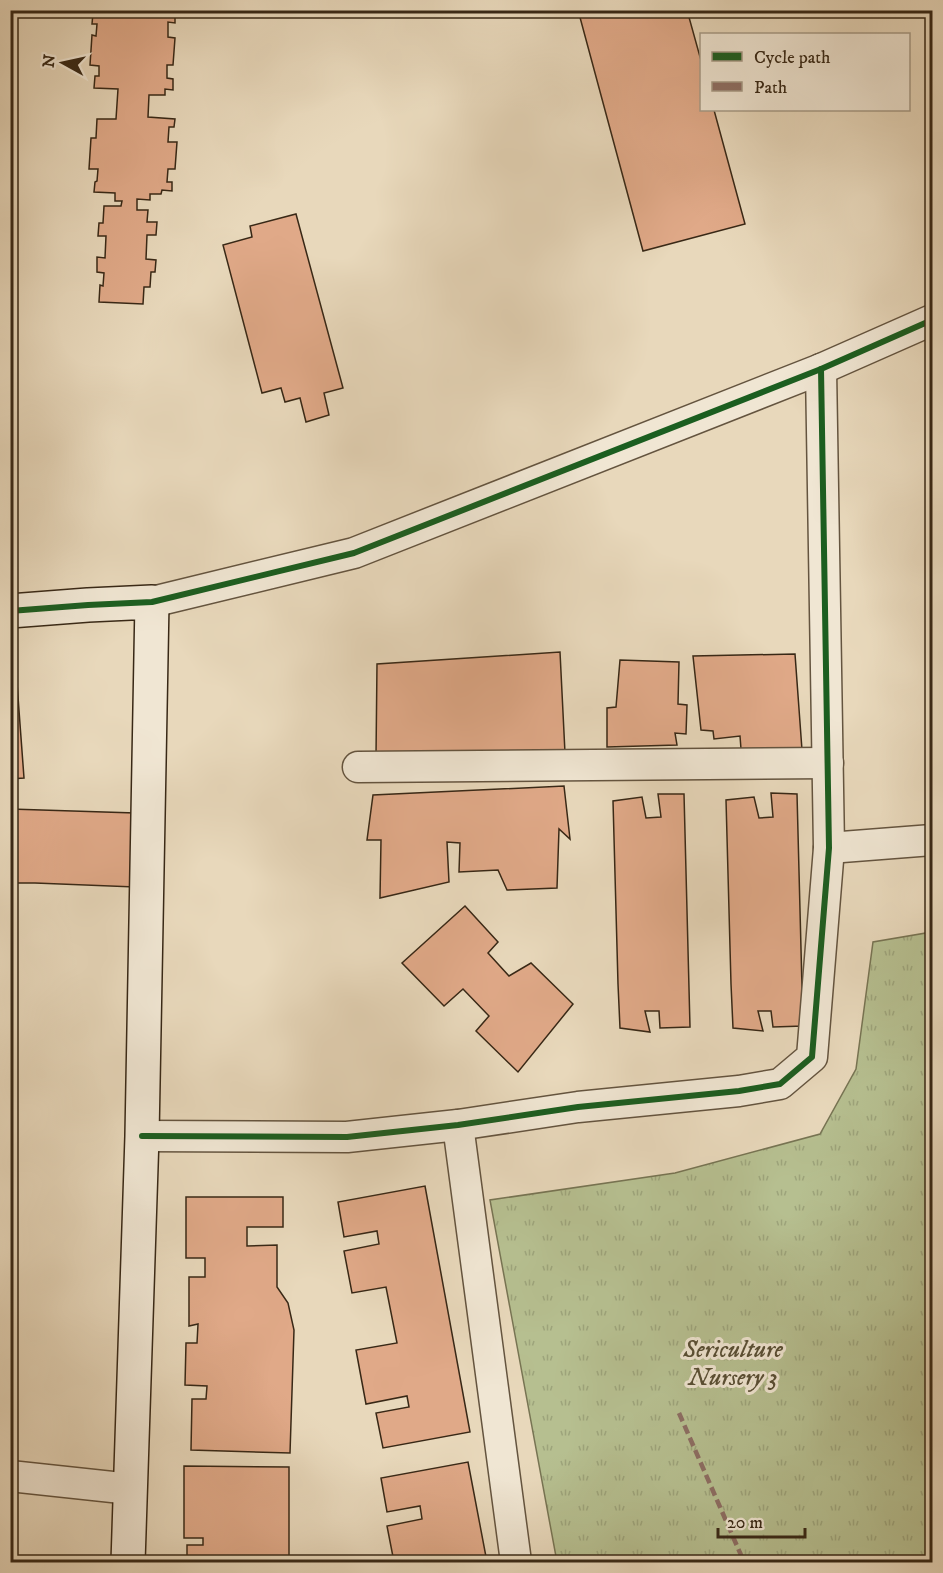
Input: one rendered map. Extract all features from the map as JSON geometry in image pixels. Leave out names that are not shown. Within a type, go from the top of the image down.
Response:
[{"type":"street","points":[[10,611],[152,602],[354,553],[821,369],[933,320]]},
{"type":"street","points":[[142,1136],[347,1137],[459,1125],[578,1107],[739,1091],[780,1084],[812,1057],[829,848],[821,369]]},
{"type":"street","points":[[128,1563],[142,1136],[152,602]]},
{"type":"street","points":[[358,767],[828,763]]},
{"type":"street","points":[[829,848],[933,840]]},
{"type":"street","points":[[459,1125],[516,1563]]},
{"type":"street","points":[[10,1476],[131,1489]]},
{"type":"green space","name":"Sericulture Nursery 3","points":[[932,932],[932,1562],[557,1562],[490,1200],[675,1173],[820,1134],[856,1069],[873,942]]},
{"type":"building","points":[[116,10],[175,12],[175,23],[168,22],[168,37],[175,38],[173,65],[167,65],[167,78],[173,79],[173,90],[165,89],[165,95],[149,95],[148,117],[175,119],[174,127],[169,127],[168,142],[177,142],[175,169],[168,169],[167,182],[172,182],[172,191],[162,190],[161,194],[150,194],[150,200],[137,199],[137,210],[148,210],[147,222],[157,222],[156,235],[147,235],[146,259],[156,260],[155,272],[151,272],[150,287],[144,287],[143,304],[99,302],[100,285],[103,286],[104,273],[97,272],[97,257],[105,258],[106,236],[98,236],[99,223],[103,223],[104,206],[121,206],[122,201],[115,201],[115,193],[94,192],[98,169],[89,169],[91,138],[96,138],[97,119],[116,119],[118,89],[94,88],[95,76],[99,76],[99,66],[90,65],[92,35],[96,36],[97,24],[92,24],[93,13],[115,14]]},
{"type":"building","points":[[578,10],[687,10],[700,57],[700,111],[714,111],[745,224],[643,251]]},
{"type":"building","points":[[296,214],[343,388],[324,393],[329,415],[306,422],[300,398],[285,402],[281,388],[262,393],[223,245],[252,237],[250,226]]},
{"type":"building","points":[[560,652],[565,753],[376,756],[377,664]]},
{"type":"building","points":[[795,654],[802,750],[741,749],[740,736],[714,739],[713,731],[701,730],[693,656]]},
{"type":"building","points":[[620,660],[679,662],[678,704],[687,705],[686,734],[675,733],[677,745],[607,747],[607,708],[616,707]]},
{"type":"building","points":[[10,670],[16,670],[24,778],[10,779]]},
{"type":"building","points":[[564,786],[570,839],[559,829],[557,888],[507,890],[498,870],[459,872],[460,843],[447,842],[449,882],[380,898],[381,840],[367,840],[373,795]]},
{"type":"building","points":[[771,793],[797,794],[803,1026],[773,1027],[771,1011],[758,1011],[763,1031],[733,1028],[726,800],[754,797],[759,818],[773,817]]},
{"type":"building","points":[[658,794],[684,794],[690,1027],[660,1028],[659,1011],[645,1011],[650,1032],[620,1028],[613,801],[642,797],[646,818],[661,817]]},
{"type":"building","points":[[10,809],[135,813],[135,887],[10,883]]},
{"type":"building","points":[[465,906],[498,942],[488,953],[509,976],[531,963],[573,1004],[518,1072],[476,1031],[489,1016],[463,989],[444,1006],[402,963]]},
{"type":"building","points":[[425,1186],[470,1432],[383,1448],[376,1413],[409,1407],[407,1396],[366,1404],[356,1350],[397,1343],[386,1287],[352,1293],[344,1251],[379,1244],[377,1231],[344,1237],[338,1202]]},
{"type":"building","points":[[186,1197],[283,1197],[283,1227],[247,1227],[247,1246],[277,1245],[277,1287],[288,1303],[294,1330],[290,1453],[191,1450],[192,1399],[206,1399],[207,1386],[185,1385],[186,1343],[197,1343],[198,1324],[189,1326],[189,1277],[205,1277],[205,1258],[186,1258]]},
{"type":"building","points":[[468,1462],[487,1562],[394,1562],[387,1526],[422,1519],[420,1506],[387,1512],[381,1478]]},
{"type":"building","points":[[184,1466],[289,1467],[289,1562],[187,1562],[187,1545],[203,1545],[203,1538],[184,1538]]},
{"type":"marked path","points":[[679,1413],[744,1562]]},
{"type":"cycle path","points":[[10,611],[152,602],[354,553],[821,369],[932,320]]},
{"type":"cycle path","points":[[142,1136],[347,1137],[458,1125],[578,1107],[739,1091],[780,1084],[812,1057],[829,848],[821,369]]}]
